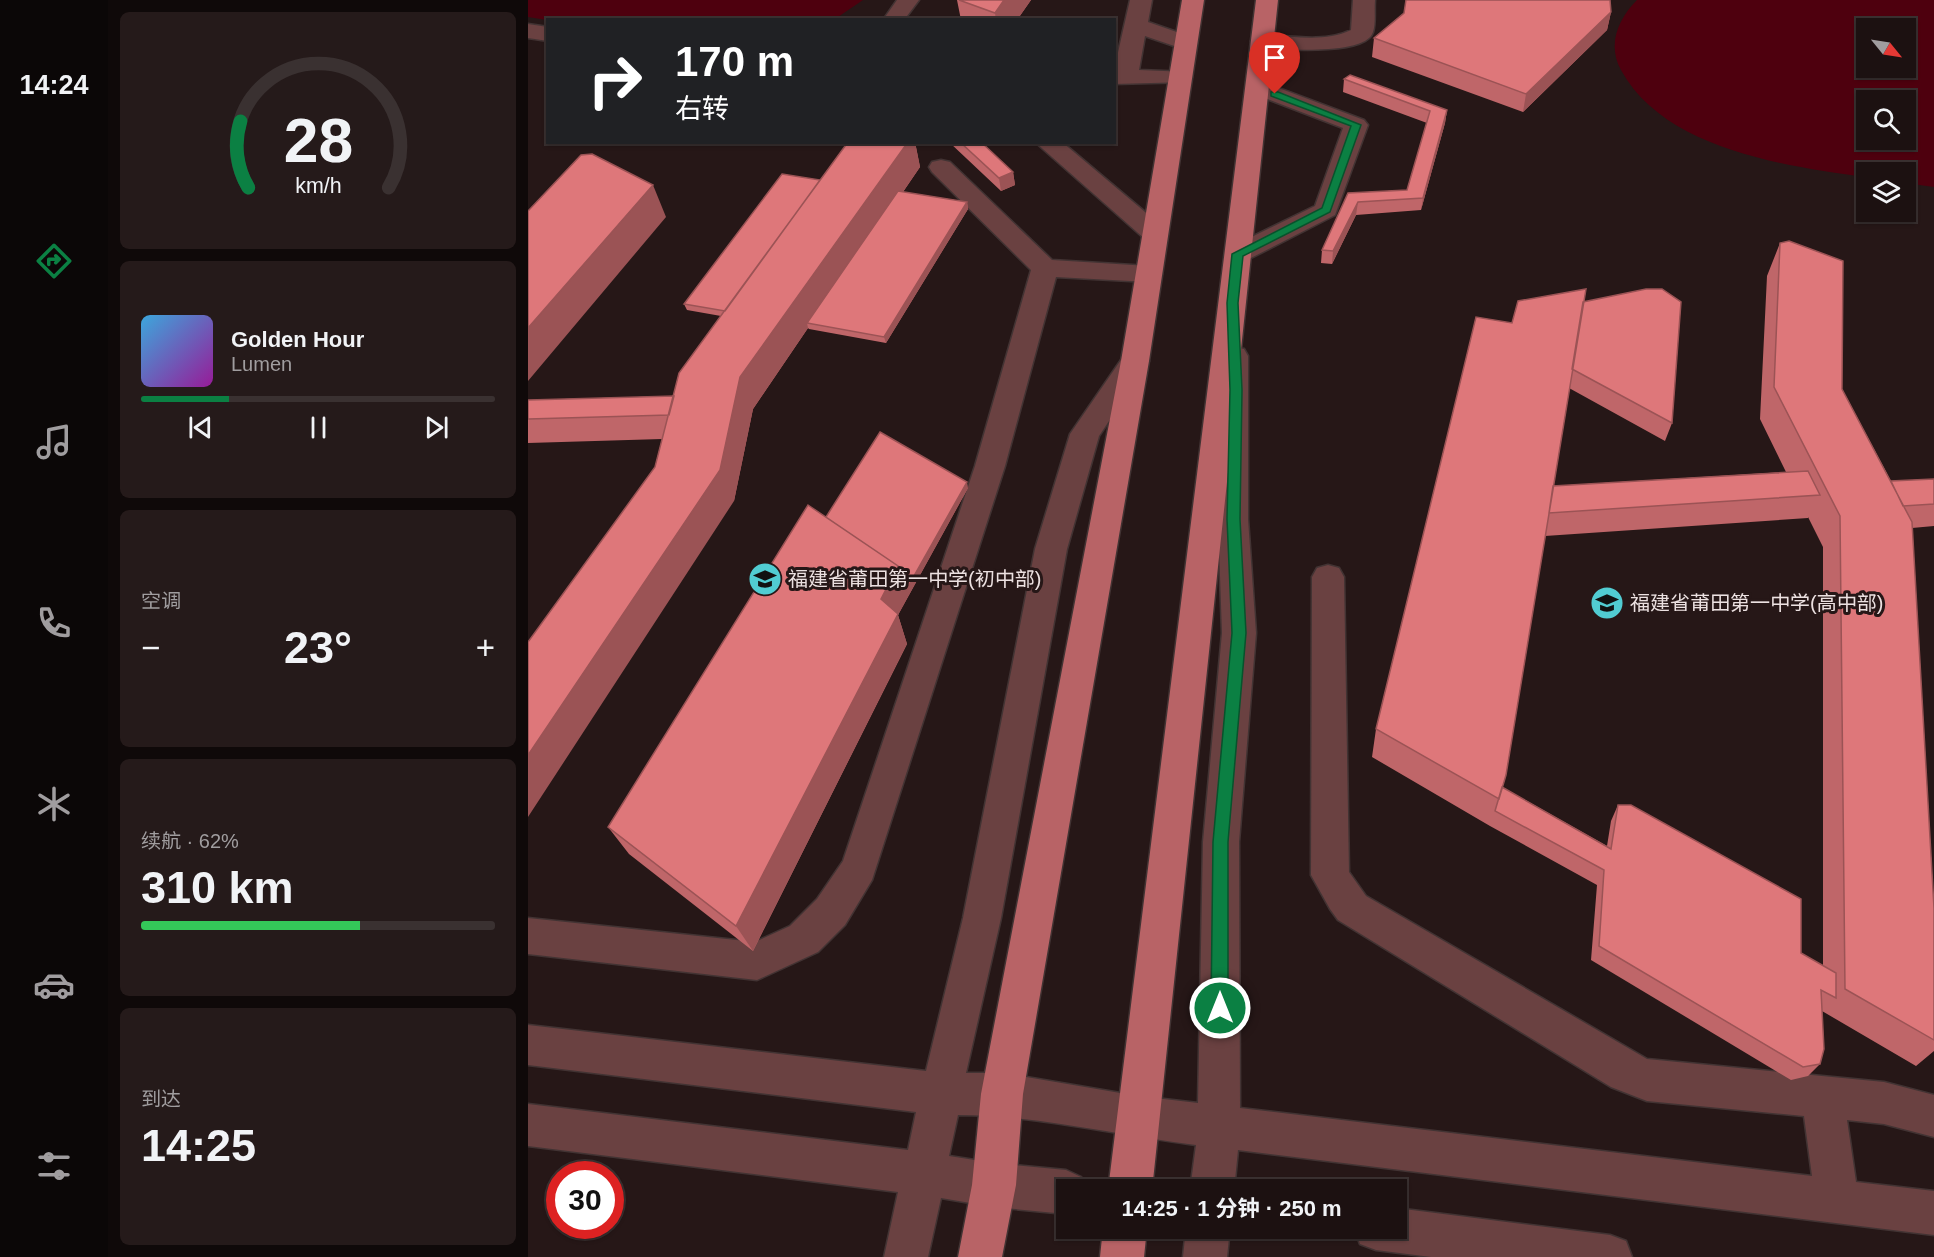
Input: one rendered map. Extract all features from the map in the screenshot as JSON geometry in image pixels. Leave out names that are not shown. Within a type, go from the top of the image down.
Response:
[{"type":"main road","points":[[980,1257],[994,1185],[1002,1094],[1135,361],[1193,0]]},
{"type":"main road","points":[[1131,1179],[1267,0]]},
{"type":"main road","points":[[1122,1257],[1124,1239]]},
{"type":"street","points":[[894,18],[908,0]]},
{"type":"street","points":[[1141,0],[1120,77],[1181,77]]},
{"type":"street","points":[[1262,41],[1351,40],[1362,33],[1364,0]]},
{"type":"street","points":[[1136,25],[1186,43]]},
{"type":"street","points":[[528,31],[546,34]]},
{"type":"street","points":[[1238,254],[1326,210],[1356,125],[1257,87]]},
{"type":"street","points":[[1049,144],[1155,234]]},
{"type":"street","points":[[941,167],[1045,268],[1149,274]]},
{"type":"street","points":[[528,936],[757,961],[804,939],[831,912],[859,868],[990,466],[1045,268]]},
{"type":"street","points":[[1213,1179],[1219,1126],[1221,842],[1239,633],[1233,519],[1236,390],[1232,303]]},
{"type":"street","points":[[906,1257],[940,1094],[982,918],[1051,549],[1085,434],[1135,361]]},
{"type":"street","points":[[1328,577],[1330,875],[1352,908],[1626,1071],[1647,1080],[1884,1103],[1934,1116]]},
{"type":"street","points":[[528,1045],[940,1094],[1002,1094],[1138,1117],[1934,1213]]},
{"type":"street","points":[[1823,1098],[1837,1201]]},
{"type":"street","points":[[528,1125],[1056,1191]]},
{"type":"street","points":[[1407,1232],[1610,1257]]},
{"type":"street","points":[[1205,1257],[1207,1239]]},
{"type":"shaded area","points":[[528,0],[863,0],[836,18],[546,18],[546,20],[528,17]]},
{"type":"shaded area","points":[[1637,0],[1934,0],[1934,187],[1916,185],[1916,162],[1856,162],[1856,176],[1764,159],[1696,136],[1666,118],[1641,97],[1621,70],[1617,61],[1615,42],[1625,15]]},
{"type":"building","points":[[959,0],[1004,0],[995,13]]},
{"type":"building","points":[[1406,0],[1610,0],[1611,12],[1526,94],[1374,38],[1404,13]]},
{"type":"building","points":[[1350,75],[1447,110],[1423,198],[1358,202],[1333,251],[1322,250],[1348,193],[1407,190],[1430,111],[1344,79]]},
{"type":"building","points":[[847,144],[907,144],[740,377],[720,470],[528,755],[528,642],[655,467],[679,373]]},
{"type":"building","points":[[962,144],[983,144],[1013,172],[999,178]]},
{"type":"building","points":[[592,154],[653,185],[528,328],[528,211],[581,155]]},
{"type":"building","points":[[782,174],[820,180],[725,311],[684,304]]},
{"type":"building","points":[[898,191],[967,202],[884,337],[807,323]]},
{"type":"building","points":[[1789,241],[1843,261],[1842,389],[1912,522],[1934,908],[1934,1040],[1845,989],[1840,516],[1774,387],[1780,243]]},
{"type":"building","points":[[1586,289],[1506,775],[1499,799],[1376,729],[1476,317],[1512,323],[1518,301]]},
{"type":"building","points":[[1646,289],[1662,289],[1681,302],[1672,423],[1572,369],[1583,302]]},
{"type":"building","points":[[674,396],[669,415],[528,419],[528,400]]},
{"type":"building","points":[[880,432],[967,482],[906,590],[898,566],[826,517]]},
{"type":"building","points":[[1808,471],[1820,495],[1549,513],[1553,486]]},
{"type":"building","points":[[1934,479],[1934,504],[1903,506],[1891,481]]},
{"type":"building","points":[[808,505],[898,566],[881,599],[898,614],[736,926],[608,827]]},
{"type":"building","points":[[1502,787],[1611,849],[1618,805],[1631,805],[1801,899],[1801,953],[1836,973],[1836,998],[1821,990],[1824,1049],[1820,1064],[1803,1067],[1599,946],[1604,870],[1495,811]]},
{"type":"place","name":"福建省莆田第一中学(初中部)","points":[[765,579]]},
{"type":"place","name":"福建省莆田第一中学(高中部)","points":[[1607,603]]},
{"type":"route","points":[[1220,1008],[1221,842],[1239,633],[1233,519],[1236,390],[1232,303],[1238,254],[1326,210],[1356,125],[1275,94]]}]
